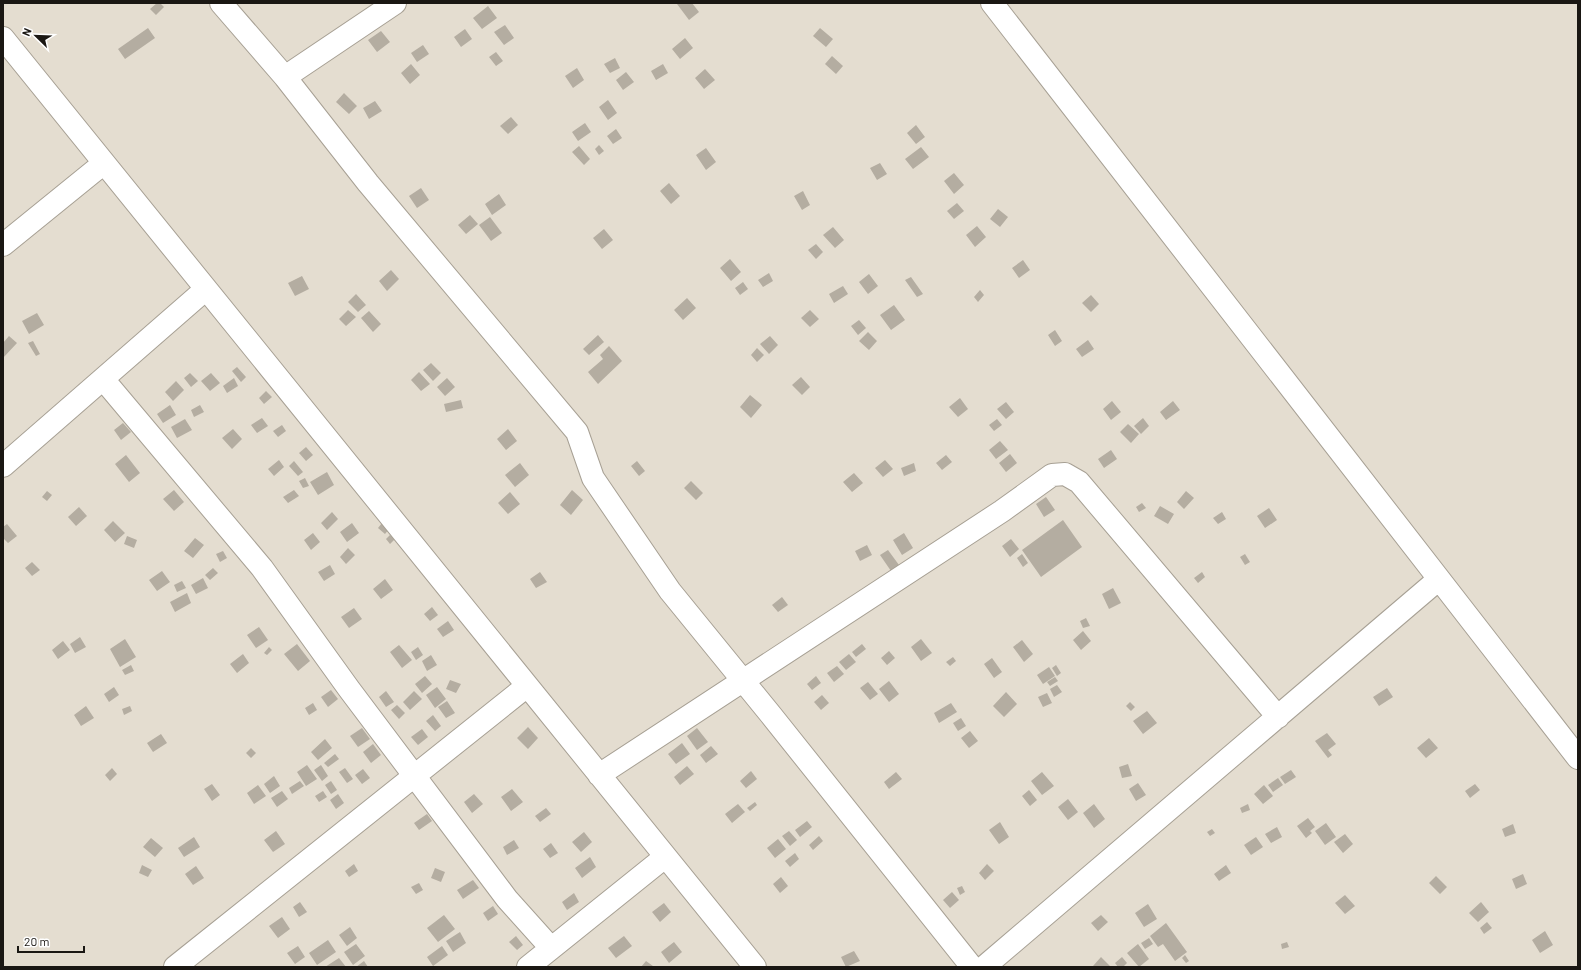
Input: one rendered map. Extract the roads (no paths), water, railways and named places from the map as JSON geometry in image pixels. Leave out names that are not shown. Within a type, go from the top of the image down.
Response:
[{"type":"street","points":[[221,3],[285,77],[368,183],[578,432],[593,478],[670,591],[972,967]]},
{"type":"street","points":[[285,77],[395,3]]},
{"type":"street","points":[[992,3],[1578,758]]},
{"type":"street","points":[[3,38],[754,967]]},
{"type":"street","points":[[3,245],[104,163]]},
{"type":"street","points":[[3,466],[206,289]]},
{"type":"street","points":[[103,379],[262,568],[414,776],[507,900],[551,948]]},
{"type":"street","points":[[599,775],[1002,511],[1052,475],[1065,474],[1079,482],[1278,717]]},
{"type":"street","points":[[984,967],[1440,579]]},
{"type":"street","points":[[174,967],[528,686]]},
{"type":"street","points":[[528,967],[665,857]]}]
